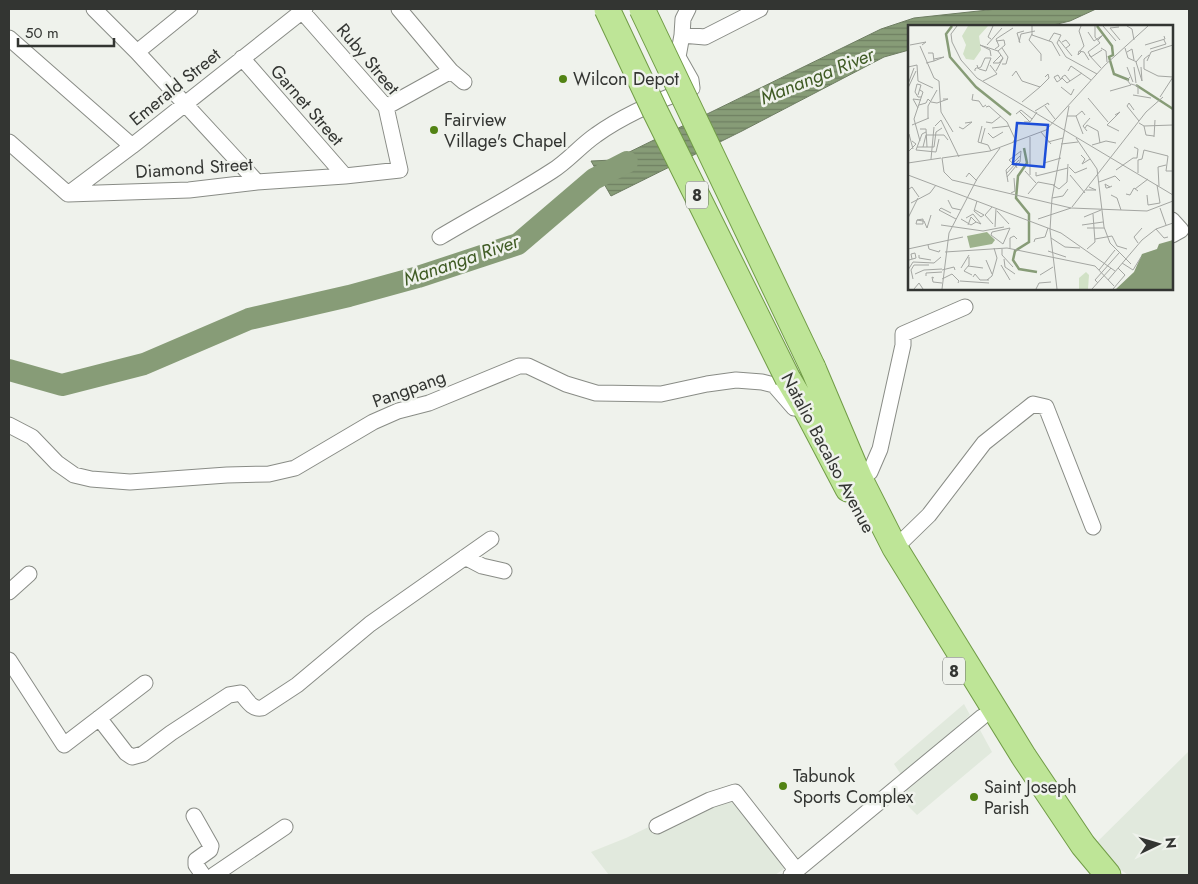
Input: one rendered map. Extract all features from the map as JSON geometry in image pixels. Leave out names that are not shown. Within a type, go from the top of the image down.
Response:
[{"type":"main road","name":"Natalio Bacalso Avenue","points":[[608,9],[655,111],[788,380],[817,406],[860,479],[896,548],[1024,757],[1103,873]]},
{"type":"main road","name":"Natalio Bacalso Avenue","points":[[642,9],[813,368],[817,406],[883,556],[982,717],[1067,849],[1103,873]]},
{"type":"street","points":[[94,9],[257,182]]},
{"type":"street","points":[[136,52],[190,9]]},
{"type":"street","name":"Emerald Street","points":[[68,194],[184,105],[302,9]]},
{"type":"street","name":"Ruby Street","points":[[302,9],[386,107],[400,170]]},
{"type":"street","points":[[399,9],[451,71],[464,82]]},
{"type":"street","points":[[440,237],[553,171],[578,152],[595,135],[636,111],[692,88],[691,80],[678,57],[683,19],[688,9]]},
{"type":"street","points":[[682,35],[706,37],[760,9]]},
{"type":"street","points":[[9,38],[132,146]]},
{"type":"street","name":"Garnet Street","points":[[242,58],[345,176]]},
{"type":"street","points":[[386,107],[451,71]]},
{"type":"street","points":[[9,142],[68,194]]},
{"type":"street","name":"Diamond Street","points":[[68,194],[189,190],[257,182],[400,170]]},
{"type":"street","points":[[860,479],[870,472],[880,449],[903,346],[903,334],[965,307]]},
{"type":"street","name":"Pangpang","points":[[9,425],[32,437],[56,463],[74,475],[90,479],[130,482],[268,474],[295,468],[373,422],[392,413],[429,403],[519,366],[528,366],[566,384],[596,393],[661,394],[736,380],[774,385],[797,412],[800,413],[817,406]]},
{"type":"street","points":[[896,548],[929,515],[984,443],[1033,404],[1046,407],[1093,528]]},
{"type":"street","points":[[99,718],[126,753],[132,757],[143,754],[171,732],[229,695],[241,693],[253,707],[262,708],[297,685],[370,624],[491,539]]},
{"type":"street","points":[[465,557],[482,566],[504,571]]},
{"type":"street","points":[[9,592],[30,574]]},
{"type":"street","points":[[9,660],[64,745],[145,683]]},
{"type":"street","points":[[657,826],[710,800],[734,792],[794,873],[855,820],[982,717]]},
{"type":"street","points":[[194,816],[211,846],[210,850],[196,860],[196,864],[203,875]]},
{"type":"street","points":[[214,875],[284,828]]},
{"type":"shaded area","points":[[964,704],[970,715],[902,776],[894,764]]},
{"type":"shaded area","points":[[980,730],[992,752],[917,815],[899,797]]},
{"type":"shaded area","points":[[1189,751],[1189,875],[1128,875],[1091,848]]},
{"type":"shaded area","points":[[735,785],[794,862],[775,875],[609,875],[591,852],[626,838]]},
{"type":"water","points":[[997,9],[1096,9],[1070,21],[1053,25],[908,25],[908,50],[884,57],[742,131],[611,196],[591,161],[613,160],[881,29],[914,18]]},
{"type":"waterway","name":"Mananga River","points":[[9,370],[62,385],[144,364],[249,319],[349,296],[418,277],[518,244],[594,179],[627,162]]},
{"type":"place","name":"Wilcon Depot","points":[[563,79]]},
{"type":"place","name":"Fairview Village's Chapel","points":[[434,130]]},
{"type":"place","name":"Tabunok Sports Complex","points":[[783,786]]},
{"type":"place","name":"Saint Joseph Parish","points":[[974,797]]}]
